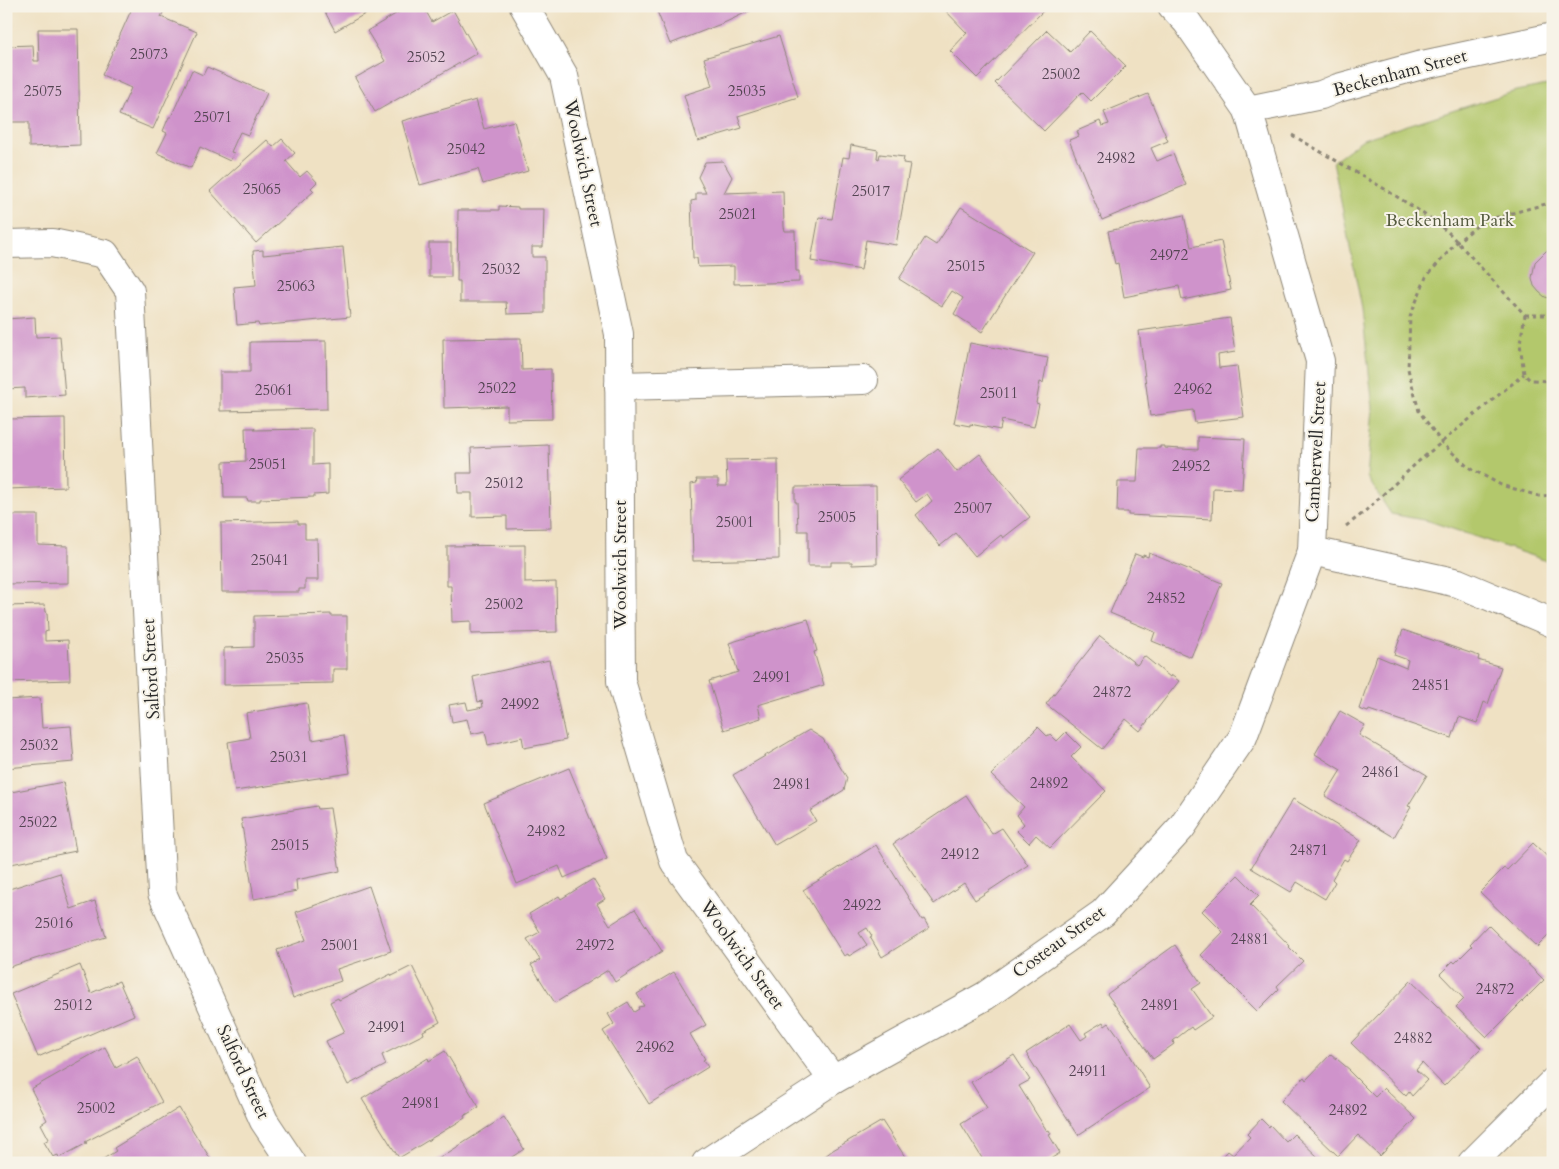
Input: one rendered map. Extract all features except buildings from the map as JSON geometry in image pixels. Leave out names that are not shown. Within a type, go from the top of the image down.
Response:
[{"type":"street","name":"Woolwich Street","points":[[524,6],[564,76],[618,334],[621,681],[674,861],[833,1080]]},
{"type":"street","name":"Camberwell Street","points":[[1172,6],[1187,22],[1248,110],[1320,361],[1312,551]]},
{"type":"street","name":"Beckenham Street","points":[[1248,110],[1321,95],[1338,88],[1418,66],[1553,37]]},
{"type":"street","name":"Salford Street","points":[[6,244],[52,243],[106,254],[130,291],[162,893],[264,1121],[292,1163]]},
{"type":"street","points":[[619,386],[864,380]]},
{"type":"street","points":[[1312,551],[1458,583],[1553,623]]},
{"type":"street","name":"Costeau Street","points":[[706,1163],[833,1080],[985,996],[1103,913],[1181,828],[1243,737],[1312,551]]},
{"type":"street","points":[[1472,1163],[1553,1082]]},
{"type":"path","points":[[1248,110],[1390,192],[1448,232],[1525,315],[1553,315]]},
{"type":"path","points":[[1553,202],[1483,221],[1457,242],[1426,277],[1410,317],[1408,369],[1419,411],[1441,442],[1468,467],[1502,485],[1539,496],[1553,495]]},
{"type":"path","points":[[1525,315],[1520,343],[1524,374],[1530,380],[1553,381]]},
{"type":"path","points":[[1312,551],[1362,514],[1419,461],[1524,374]]},
{"type":"green space","name":"Beckenham Park","points":[[1553,84],[1553,565],[1544,560],[1429,521],[1391,514],[1367,477],[1373,408],[1362,309],[1333,161],[1363,139],[1516,91]]}]
